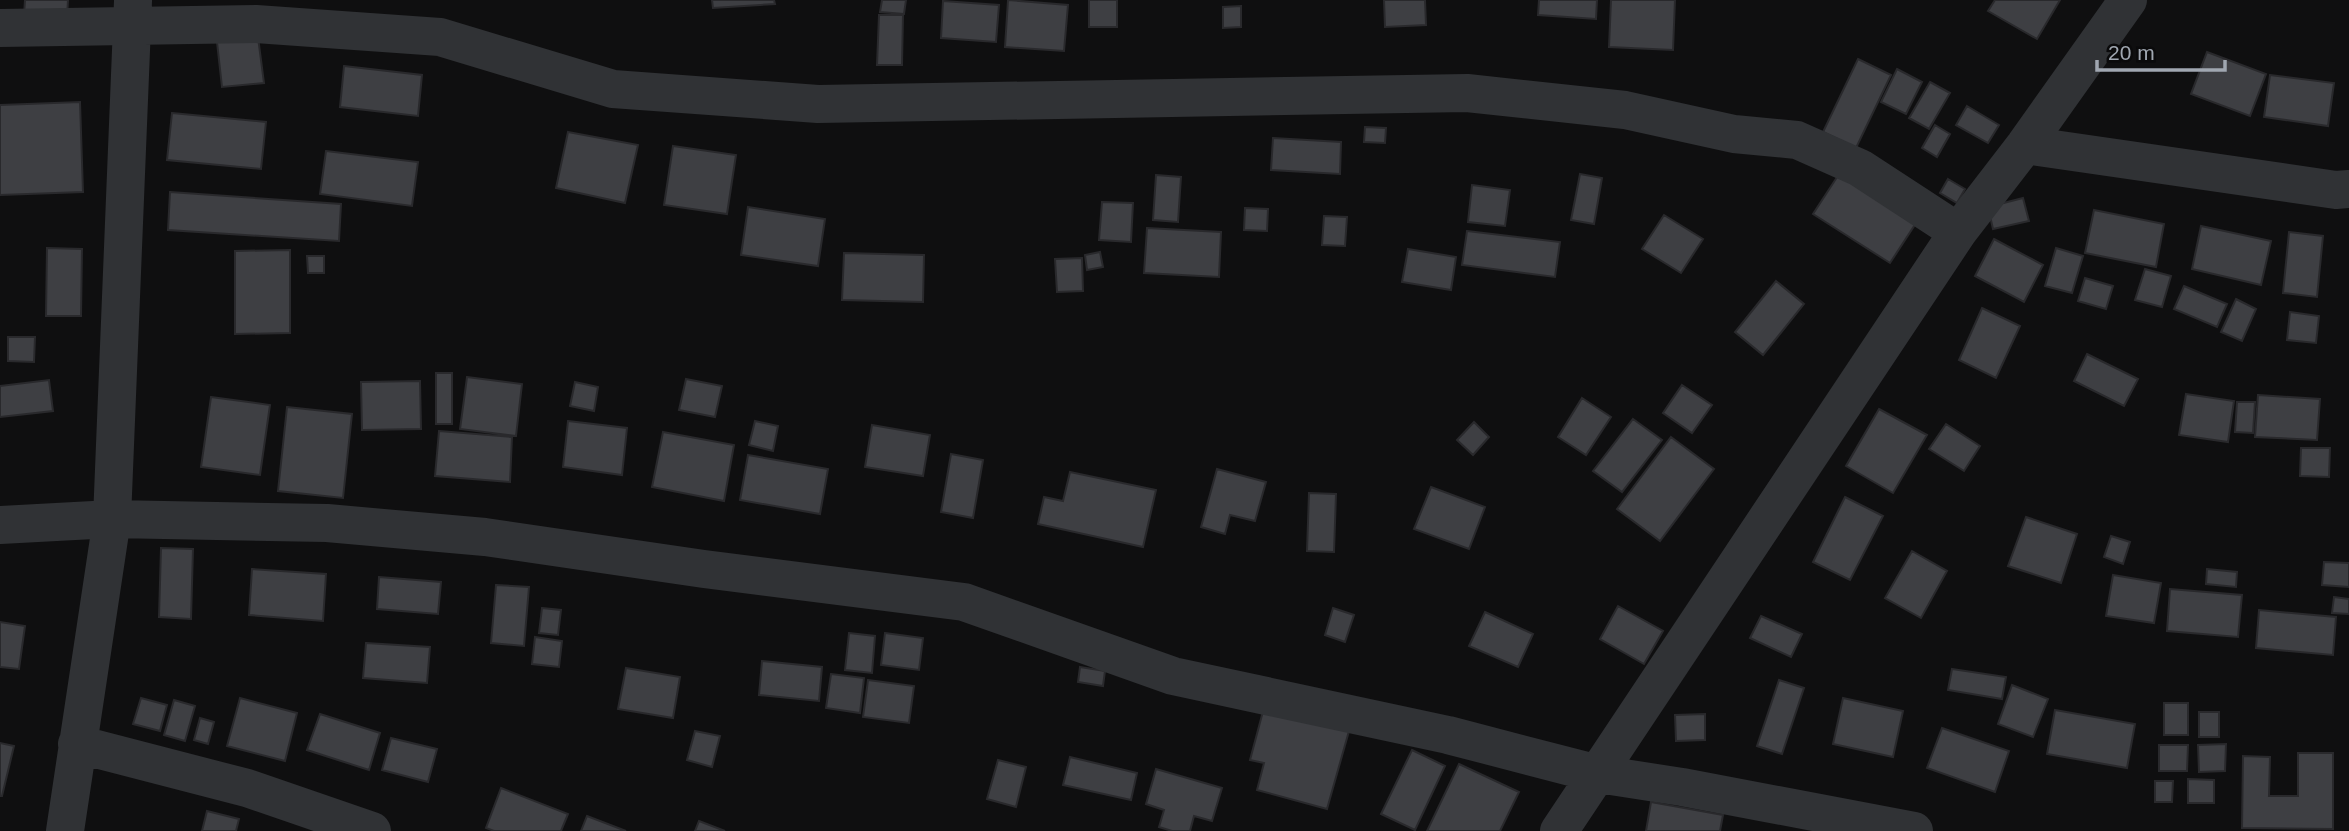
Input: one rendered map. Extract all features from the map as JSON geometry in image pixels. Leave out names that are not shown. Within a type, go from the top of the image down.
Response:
[{"type":"street","points":[[1559,831],[1958,232],[2025,145],[2128,0]]},
{"type":"street","points":[[0,28],[133,12],[440,37],[613,89],[818,104],[1467,93],[1625,110],[1734,134],[1797,140],[1860,168],[1958,232]]},
{"type":"street","points":[[65,831],[112,519],[133,12]]},
{"type":"street","points":[[2025,145],[2336,190],[2349,189]]},
{"type":"street","points":[[0,525],[112,519],[327,523],[485,537],[704,569],[964,602],[1173,676],[1448,735],[1598,774],[1696,789],[1914,831]]},
{"type":"street","points":[[77,744],[247,788],[372,831]]},
{"type":"building","points":[[25,0],[68,0],[67,18],[24,15]]},
{"type":"building","points":[[712,0],[774,0],[775,4],[713,8]]},
{"type":"building","points":[[882,0],[906,0],[904,14],[880,12]]},
{"type":"building","points":[[1008,0],[1068,5],[1064,51],[1005,47]]},
{"type":"building","points":[[1089,0],[1117,0],[1117,27],[1089,27]]},
{"type":"building","points":[[1384,0],[1425,0],[1426,25],[1385,27]]},
{"type":"building","points":[[1539,0],[1597,0],[1596,19],[1538,15]]},
{"type":"building","points":[[1611,0],[1675,0],[1673,50],[1609,47]]},
{"type":"building","points":[[1995,0],[2060,0],[2037,39],[1988,11]]},
{"type":"building","points":[[943,1],[999,5],[996,42],[941,38]]},
{"type":"building","points":[[1241,6],[1241,27],[1223,28],[1223,7]]},
{"type":"building","points":[[879,15],[903,15],[902,65],[877,65]]},
{"type":"building","points":[[258,37],[264,83],[222,87],[217,42]]},
{"type":"building","points":[[2207,52],[2266,74],[2250,116],[2191,94]]},
{"type":"building","points":[[1858,59],[1891,75],[1856,148],[1823,132]]},
{"type":"building","points":[[344,66],[422,75],[418,116],[340,107]]},
{"type":"building","points":[[1897,69],[1922,82],[1906,114],[1881,102]]},
{"type":"building","points":[[2270,75],[2334,83],[2328,126],[2264,117]]},
{"type":"building","points":[[1930,82],[1950,93],[1929,129],[1909,118]]},
{"type":"building","points":[[80,102],[83,192],[0,195],[0,105]]},
{"type":"building","points":[[1967,106],[1999,125],[1988,143],[1956,125]]},
{"type":"building","points":[[172,113],[266,122],[261,169],[167,160]]},
{"type":"building","points":[[1935,125],[1950,134],[1937,157],[1922,148]]},
{"type":"building","points":[[1365,127],[1386,128],[1385,143],[1364,142]]},
{"type":"building","points":[[568,132],[638,145],[625,203],[556,188]]},
{"type":"building","points":[[1273,138],[1341,142],[1340,174],[1271,170]]},
{"type":"building","points":[[673,146],[736,155],[727,214],[664,205]]},
{"type":"building","points":[[326,151],[418,162],[412,206],[320,194]]},
{"type":"building","points":[[1841,171],[1918,220],[1890,263],[1813,214]]},
{"type":"building","points":[[1580,174],[1602,178],[1594,224],[1571,220]]},
{"type":"building","points":[[1156,175],[1181,177],[1178,222],[1153,220]]},
{"type":"building","points":[[1948,179],[1965,189],[1957,203],[1940,193]]},
{"type":"building","points":[[1472,185],[1510,190],[1505,226],[1468,222]]},
{"type":"building","points":[[170,192],[341,204],[339,241],[168,230]]},
{"type":"building","points":[[2023,198],[2029,221],[1993,229],[1988,207]]},
{"type":"building","points":[[1102,202],[1133,203],[1131,242],[1099,240]]},
{"type":"building","points":[[748,207],[825,219],[818,266],[741,255]]},
{"type":"building","points":[[1245,208],[1268,209],[1267,231],[1244,230]]},
{"type":"building","points":[[2094,210],[2164,224],[2156,267],[2085,253]]},
{"type":"building","points":[[1664,215],[1703,239],[1681,273],[1642,249]]},
{"type":"building","points":[[1324,216],[1347,217],[1345,246],[1322,245]]},
{"type":"building","points":[[2201,226],[2271,241],[2261,285],[2192,269]]},
{"type":"building","points":[[1147,228],[1221,232],[1219,277],[1144,273]]},
{"type":"building","points":[[1467,231],[1560,242],[1555,277],[1462,265]]},
{"type":"building","points":[[2289,232],[2323,236],[2317,297],[2283,293]]},
{"type":"building","points":[[1994,239],[2043,265],[2024,302],[1975,276]]},
{"type":"building","points":[[47,248],[82,249],[81,316],[46,316]]},
{"type":"building","points":[[2056,248],[2083,256],[2072,293],[2045,286]]},
{"type":"building","points":[[1408,249],[1456,257],[1451,290],[1402,282]]},
{"type":"building","points":[[290,250],[290,333],[235,334],[235,251]]},
{"type":"building","points":[[1100,252],[1103,267],[1087,270],[1085,255]]},
{"type":"building","points":[[844,253],[924,255],[923,302],[842,300]]},
{"type":"building","points":[[307,256],[324,256],[324,273],[308,273]]},
{"type":"building","points":[[1082,258],[1083,291],[1057,292],[1055,259]]},
{"type":"building","points":[[2145,269],[2171,276],[2162,307],[2135,300]]},
{"type":"building","points":[[2085,278],[2113,286],[2106,309],[2078,301]]},
{"type":"building","points":[[1776,281],[1804,304],[1763,355],[1735,332]]},
{"type":"building","points":[[2184,286],[2227,304],[2217,327],[2174,309]]},
{"type":"building","points":[[2236,299],[2256,309],[2242,341],[2221,332]]},
{"type":"building","points":[[1982,308],[2020,326],[1996,378],[1959,360]]},
{"type":"building","points":[[2290,312],[2319,316],[2316,343],[2287,340]]},
{"type":"building","points":[[8,337],[35,337],[34,362],[8,361]]},
{"type":"building","points":[[2087,354],[2138,379],[2124,406],[2074,381]]},
{"type":"building","points":[[436,373],[452,373],[452,424],[436,424]]},
{"type":"building","points":[[467,377],[522,384],[516,436],[460,429]]},
{"type":"building","points":[[686,379],[722,386],[715,417],[679,410]]},
{"type":"building","points":[[49,380],[53,411],[0,417],[0,386]]},
{"type":"building","points":[[420,381],[421,429],[362,430],[361,382]]},
{"type":"building","points":[[575,382],[598,387],[594,411],[570,406]]},
{"type":"building","points":[[1682,385],[1712,405],[1692,433],[1663,413]]},
{"type":"building","points":[[2186,394],[2234,401],[2228,442],[2179,435]]},
{"type":"building","points":[[2258,395],[2320,399],[2317,440],[2255,437]]},
{"type":"building","points":[[211,397],[270,405],[260,475],[201,467]]},
{"type":"building","points":[[1582,398],[1611,417],[1586,455],[1558,437]]},
{"type":"building","points":[[2237,402],[2255,402],[2253,433],[2235,432]]},
{"type":"building","points":[[287,407],[352,414],[343,498],[278,491]]},
{"type":"building","points":[[1879,409],[1927,435],[1893,493],[1846,466]]},
{"type":"building","points":[[1633,419],[1662,440],[1622,492],[1593,471]]},
{"type":"building","points":[[568,421],[627,428],[622,475],[563,467]]},
{"type":"building","points":[[755,421],[778,426],[773,451],[749,445]]},
{"type":"building","points":[[1474,422],[1489,437],[1473,455],[1457,440]]},
{"type":"building","points":[[1946,424],[1980,446],[1964,471],[1929,449]]},
{"type":"building","points":[[872,425],[930,435],[923,476],[865,467]]},
{"type":"building","points":[[439,431],[512,437],[510,482],[435,476]]},
{"type":"building","points":[[663,432],[734,445],[724,501],[652,487]]},
{"type":"building","points":[[1671,437],[1714,469],[1660,541],[1617,509]]},
{"type":"building","points":[[2301,448],[2330,448],[2329,477],[2300,476]]},
{"type":"building","points":[[951,454],[983,460],[973,518],[941,512]]},
{"type":"building","points":[[748,455],[828,469],[820,514],[740,500]]},
{"type":"building","points":[[1217,469],[1266,482],[1255,521],[1230,515],[1225,534],[1201,527]]},
{"type":"building","points":[[1070,472],[1156,490],[1143,547],[1038,524],[1044,497],[1063,501]]},
{"type":"building","points":[[1431,487],[1485,507],[1469,549],[1414,529]]},
{"type":"building","points":[[1309,493],[1336,494],[1334,552],[1307,551]]},
{"type":"building","points":[[1845,497],[1883,516],[1850,580],[1813,562]]},
{"type":"building","points":[[2026,517],[2077,534],[2061,583],[2008,566]]},
{"type":"building","points":[[2111,536],[2130,542],[2123,564],[2104,557]]},
{"type":"building","points":[[161,548],[193,549],[191,619],[159,617]]},
{"type":"building","points":[[1912,551],[1947,571],[1921,618],[1885,598]]},
{"type":"building","points":[[2324,562],[2349,563],[2349,587],[2322,585]]},
{"type":"building","points":[[252,569],[326,574],[323,621],[249,615]]},
{"type":"building","points":[[2207,569],[2237,572],[2236,587],[2206,584]]},
{"type":"building","points":[[2113,575],[2161,583],[2154,623],[2106,616]]},
{"type":"building","points":[[379,577],[441,582],[438,614],[377,609]]},
{"type":"building","points":[[496,585],[529,587],[524,646],[491,643]]},
{"type":"building","points":[[2170,589],[2242,595],[2238,637],[2167,631]]},
{"type":"building","points":[[2334,597],[2349,599],[2349,614],[2332,613]]},
{"type":"building","points":[[1618,606],[1663,631],[1644,664],[1600,639]]},
{"type":"building","points":[[542,608],[561,610],[558,635],[539,633]]},
{"type":"building","points":[[1333,608],[1354,615],[1345,642],[1325,635]]},
{"type":"building","points":[[2259,610],[2336,617],[2333,655],[2256,648]]},
{"type":"building","points":[[1485,612],[1533,634],[1518,667],[1469,646]]},
{"type":"building","points":[[1761,616],[1802,634],[1791,657],[1750,638]]},
{"type":"building","points":[[0,622],[25,626],[19,669],[0,667]]},
{"type":"building","points":[[849,633],[875,636],[872,673],[845,670]]},
{"type":"building","points":[[885,633],[923,638],[919,670],[881,665]]},
{"type":"building","points":[[535,637],[562,641],[559,667],[532,664]]},
{"type":"building","points":[[366,643],[430,647],[427,683],[363,678]]},
{"type":"building","points":[[762,661],[822,667],[819,701],[759,695]]},
{"type":"building","points":[[1080,667],[1105,671],[1103,686],[1078,682]]},
{"type":"building","points":[[626,668],[680,677],[673,718],[618,709]]},
{"type":"building","points":[[1952,669],[2006,677],[2002,699],[1948,690]]},
{"type":"building","points":[[831,674],[864,678],[860,713],[826,708]]},
{"type":"building","points":[[868,680],[914,686],[909,723],[863,717]]},
{"type":"building","points":[[1779,680],[1804,688],[1782,754],[1757,746]]},
{"type":"building","points":[[2012,685],[2048,699],[2033,737],[1998,724]]},
{"type":"building","points":[[141,698],[167,705],[160,731],[133,724]]},
{"type":"building","points":[[240,698],[297,713],[285,761],[227,746]]},
{"type":"building","points":[[1843,698],[1903,711],[1893,757],[1833,744]]},
{"type":"building","points":[[174,700],[195,706],[185,741],[164,735]]},
{"type":"building","points":[[1266,700],[1351,724],[1327,809],[1257,790],[1264,763],[1250,760]]},
{"type":"building","points":[[2164,703],[2188,703],[2188,735],[2164,735]]},
{"type":"building","points":[[2055,710],[2135,724],[2127,768],[2047,754]]},
{"type":"building","points":[[2199,712],[2219,712],[2219,737],[2199,737]]},
{"type":"building","points":[[320,714],[380,733],[369,770],[307,750]]},
{"type":"building","points":[[1705,714],[1705,740],[1676,741],[1675,715]]},
{"type":"building","points":[[200,718],[214,722],[208,744],[194,740]]},
{"type":"building","points":[[1942,728],[2009,751],[1995,792],[1927,768]]},
{"type":"building","points":[[695,731],[720,736],[712,767],[687,760]]},
{"type":"building","points":[[391,738],[437,749],[428,782],[382,770]]},
{"type":"building","points":[[0,743],[14,746],[2,796],[0,796]]},
{"type":"building","points":[[2226,744],[2225,771],[2199,772],[2198,745]]},
{"type":"building","points":[[2159,745],[2188,745],[2187,771],[2159,771]]},
{"type":"building","points":[[1412,750],[1445,766],[1415,830],[1381,814]]},
{"type":"building","points":[[2298,753],[2333,753],[2333,829],[2242,828],[2243,756],[2270,757],[2269,796],[2298,796]]},
{"type":"building","points":[[1070,757],[1137,773],[1131,800],[1063,785]]},
{"type":"building","points":[[998,760],[1026,767],[1016,807],[987,799]]},
{"type":"building","points":[[1459,764],[1519,792],[1500,831],[1427,831]]},
{"type":"building","points":[[1156,769],[1222,788],[1212,821],[1194,816],[1190,831],[1172,831],[1159,827],[1164,810],[1146,804]]},
{"type":"building","points":[[2188,779],[2214,780],[2214,803],[2188,803]]},
{"type":"building","points":[[2155,781],[2173,781],[2172,802],[2155,802]]},
{"type":"building","points":[[501,788],[568,814],[561,831],[494,831],[486,828]]},
{"type":"building","points":[[1651,802],[1723,815],[1720,831],[1646,831]]},
{"type":"building","points":[[207,811],[239,819],[236,831],[202,831]]},
{"type":"building","points":[[587,816],[626,831],[581,831]]},
{"type":"building","points":[[699,821],[725,831],[695,831]]}]
